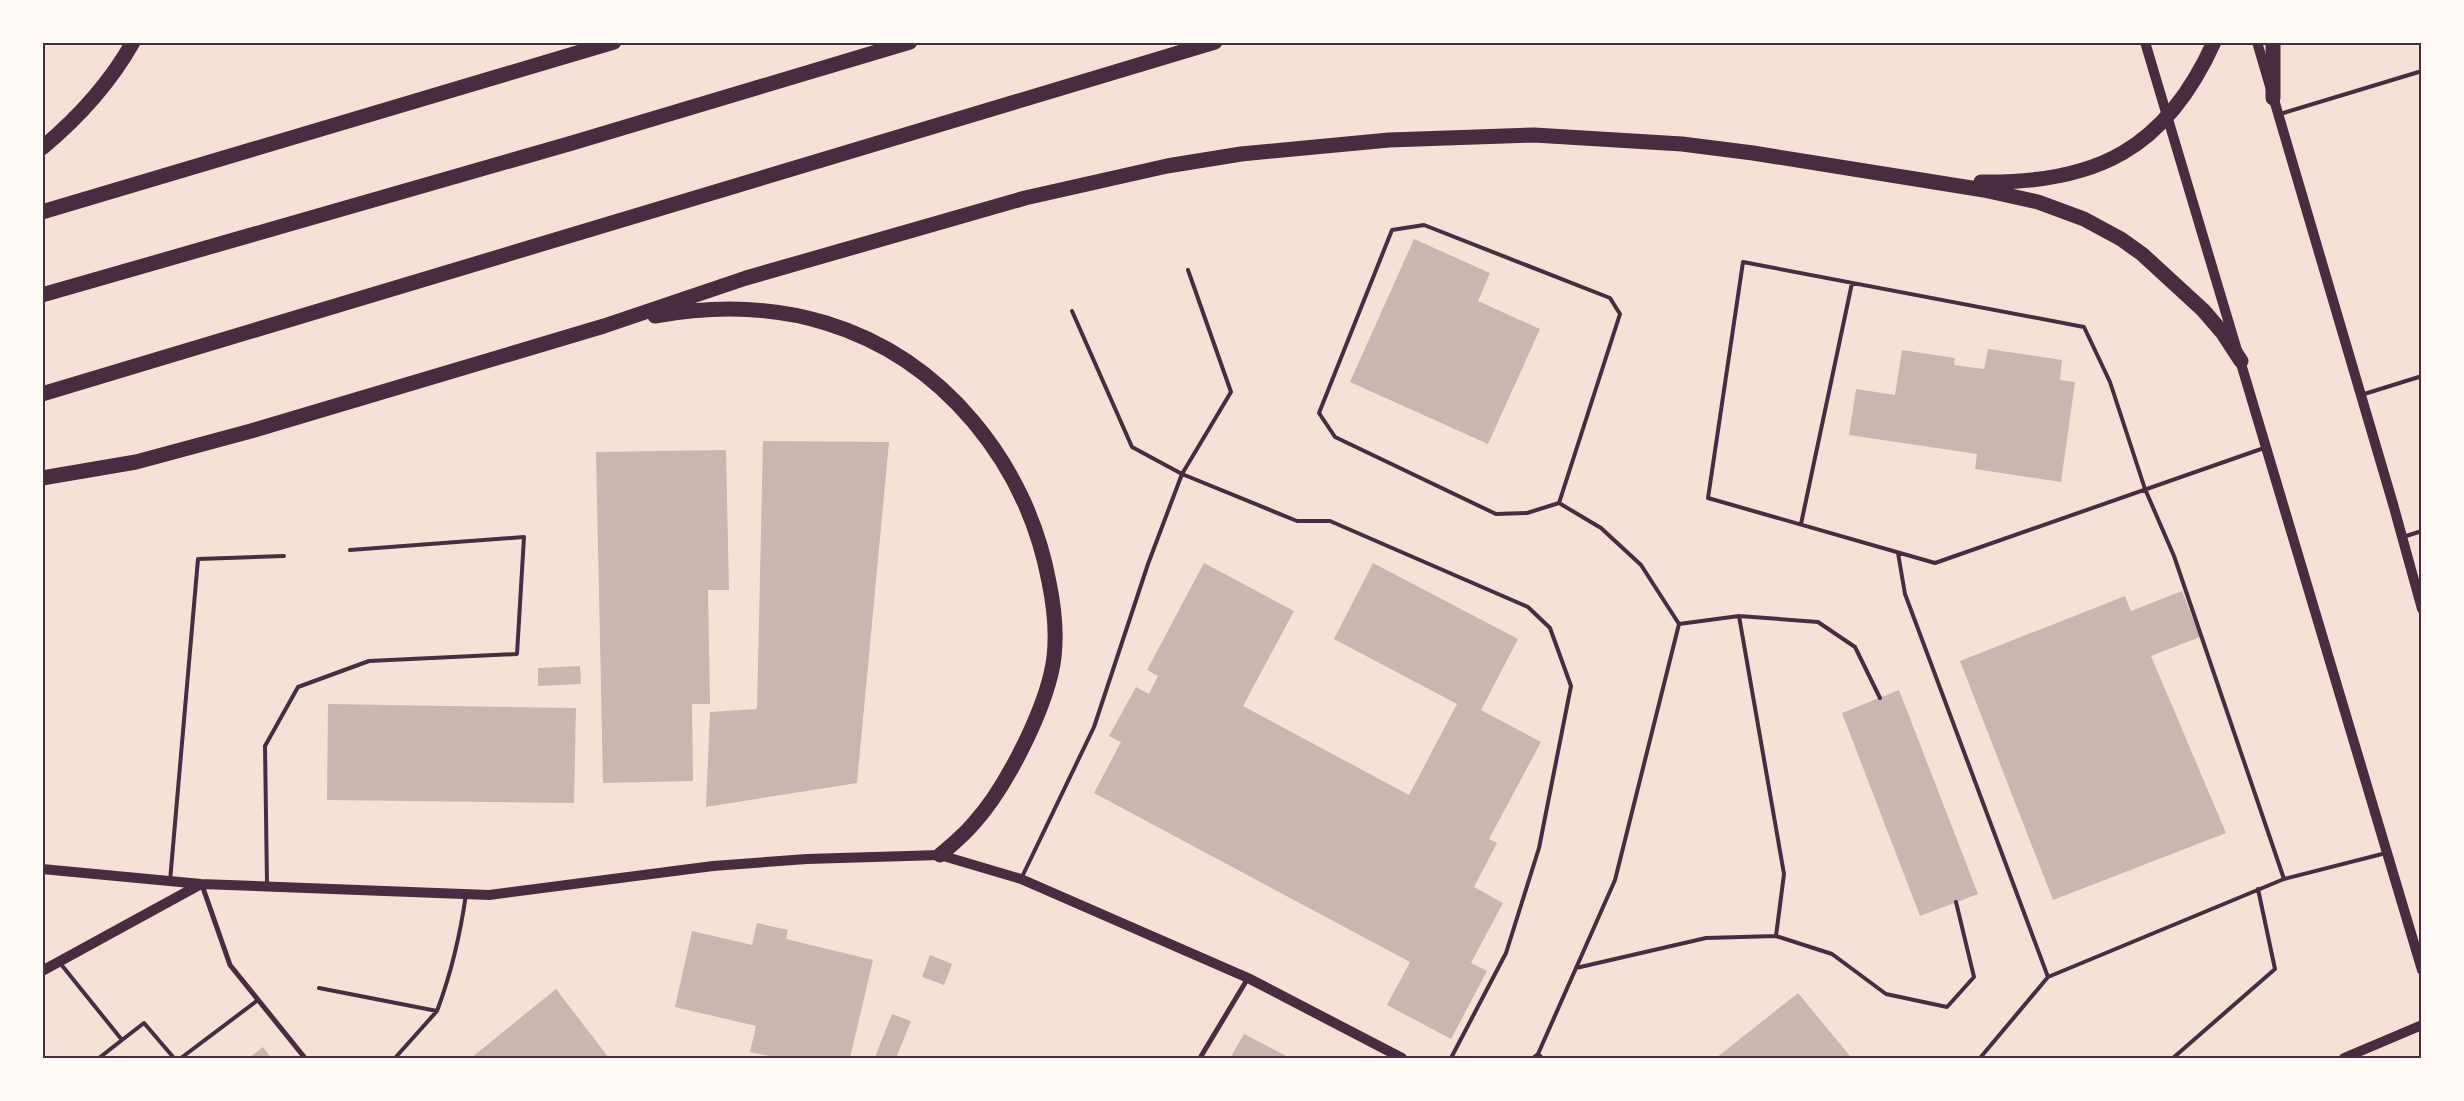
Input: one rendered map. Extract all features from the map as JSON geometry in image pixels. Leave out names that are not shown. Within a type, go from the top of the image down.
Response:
[{"type":"highway","points":[[42,148],[81,112],[99,92],[133,42]]},
{"type":"highway","points":[[42,212],[614,42]]},
{"type":"highway","points":[[42,295],[554,148],[910,42]]},
{"type":"highway","points":[[42,394],[1215,42]]},
{"type":"highway","points":[[1927,181],[2009,183],[2070,174],[2124,153],[2153,132],[2186,94],[2203,67],[2214,42]]},
{"type":"highway","points":[[2273,98],[2274,42]]},
{"type":"highway","points":[[42,478],[136,462],[190,449],[604,326],[746,278],[1025,198],[1167,166],[1306,147],[1461,136],[1607,138],[1753,153],[1984,190],[2038,202],[2063,210],[2104,229],[2142,254],[2184,290],[2222,332],[2241,361]]},
{"type":"highway","points":[[604,326],[664,314],[719,309],[779,312],[827,323],[878,345],[924,374],[966,412],[1003,461],[1020,491],[1045,558],[1052,597],[1055,635],[1052,673],[1040,708],[999,788],[974,824],[940,855]]},
{"type":"main road","points":[[2145,42],[2422,970]]},
{"type":"main road","points":[[2257,42],[2361,394],[2422,609]]},
{"type":"main road","points":[[42,869],[201,884],[489,895],[713,866],[807,858],[940,855],[1021,879],[1248,978],[1402,1058]]},
{"type":"main road","points":[[42,971],[201,884]]},
{"type":"main road","points":[[2344,1058],[2422,1025]]},
{"type":"street","points":[[201,884],[230,965],[305,1058]]},
{"type":"street","points":[[1200,1058],[1248,978]]},
{"type":"lane","points":[[2278,115],[2422,71]]},
{"type":"lane","points":[[1533,1058],[1538,1054],[1615,880],[1679,624],[1641,565],[1601,528],[1559,503],[1527,513],[1496,514],[1335,437],[1319,413],[1392,230],[1424,225],[1610,298],[1620,314],[1559,503]]},
{"type":"lane","points":[[2266,447],[2145,489],[1935,563],[1708,498],[1743,262],[2084,327],[2110,382],[2145,489],[2174,556],[2284,879]]},
{"type":"lane","points":[[1021,879],[1094,727],[1148,564],[1182,474],[1231,392],[1188,270]]},
{"type":"lane","points":[[1801,524],[1852,283]]},
{"type":"lane","points":[[1072,311],[1132,447],[1182,474],[1297,521],[1330,521],[1528,607],[1550,628],[1571,686],[1539,848],[1506,953],[1451,1058]]},
{"type":"lane","points":[[2361,394],[2422,376]]},
{"type":"lane","points":[[2402,537],[2422,531]]},
{"type":"lane","points":[[267,887],[265,746],[298,687],[369,661],[517,654],[524,537],[350,550]]},
{"type":"lane","points":[[1898,553],[1906,594],[2048,977]]},
{"type":"lane","points":[[170,881],[198,559],[284,556]]},
{"type":"lane","points":[[1679,624],[1740,616],[1818,622],[1855,647],[1880,698]]},
{"type":"lane","points":[[1740,616],[1784,874],[1776,936]]},
{"type":"lane","points":[[1980,1058],[2048,977],[2284,879],[2386,852]]},
{"type":"lane","points":[[2173,1058],[2275,969],[2258,889]]},
{"type":"lane","points":[[394,1058],[437,1011],[452,970],[460,938],[466,894]]},
{"type":"lane","points":[[1576,968],[1706,938],[1776,936],[1832,954],[1886,994],[1947,1007],[1974,976],[1956,902]]},
{"type":"lane","points":[[59,962],[122,1040]]},
{"type":"lane","points":[[319,988],[437,1011]]},
{"type":"lane","points":[[181,1058],[258,1000]]},
{"type":"lane","points":[[99,1058],[144,1023],[174,1058]]},
{"type":"lane","points":[[1538,1054],[1542,1058]]},
{"type":"building","points":[[1414,239],[1490,273],[1478,301],[1540,329],[1488,444],[1350,382]]},
{"type":"building","points":[[1988,349],[2062,360],[2060,380],[2075,382],[2061,482],[1975,469],[1977,454],[1849,435],[1856,389],[1895,395],[1902,350],[1955,358],[1954,365],[1984,369]]},
{"type":"building","points":[[763,441],[889,442],[857,783],[706,807],[710,712],[757,709]]},
{"type":"building","points":[[726,450],[729,590],[708,590],[710,704],[692,704],[693,781],[603,783],[596,452]]},
{"type":"building","points":[[1204,563],[1294,611],[1243,706],[1409,795],[1457,704],[1334,639],[1373,563],[1518,639],[1481,710],[1541,742],[1489,839],[1497,843],[1474,887],[1503,903],[1471,963],[1487,971],[1451,1039],[1387,1005],[1410,962],[1094,793],[1121,742],[1109,736],[1136,687],[1149,694],[1158,676],[1147,670]]},
{"type":"building","points":[[2182,591],[2200,637],[2151,656],[2226,833],[2053,900],[1960,661],[2125,596],[2131,611]]},
{"type":"building","points":[[580,666],[581,684],[538,686],[538,668]]},
{"type":"building","points":[[1899,690],[1978,894],[1920,916],[1842,713]]},
{"type":"building","points":[[328,704],[576,708],[574,803],[327,800]]},
{"type":"building","points":[[757,923],[788,930],[786,939],[873,960],[850,1058],[778,1058],[750,1052],[756,1026],[675,1007],[692,931],[752,945]]},
{"type":"building","points":[[930,955],[952,964],[944,985],[922,977]]},
{"type":"building","points":[[556,989],[609,1058],[471,1058]]},
{"type":"building","points":[[1798,993],[1850,1056],[1847,1058],[1716,1058]]},
{"type":"building","points":[[892,1014],[911,1021],[896,1058],[875,1057]]},
{"type":"building","points":[[1244,1034],[1290,1058],[1230,1058]]},
{"type":"building","points":[[263,1047],[271,1058],[249,1058]]}]
